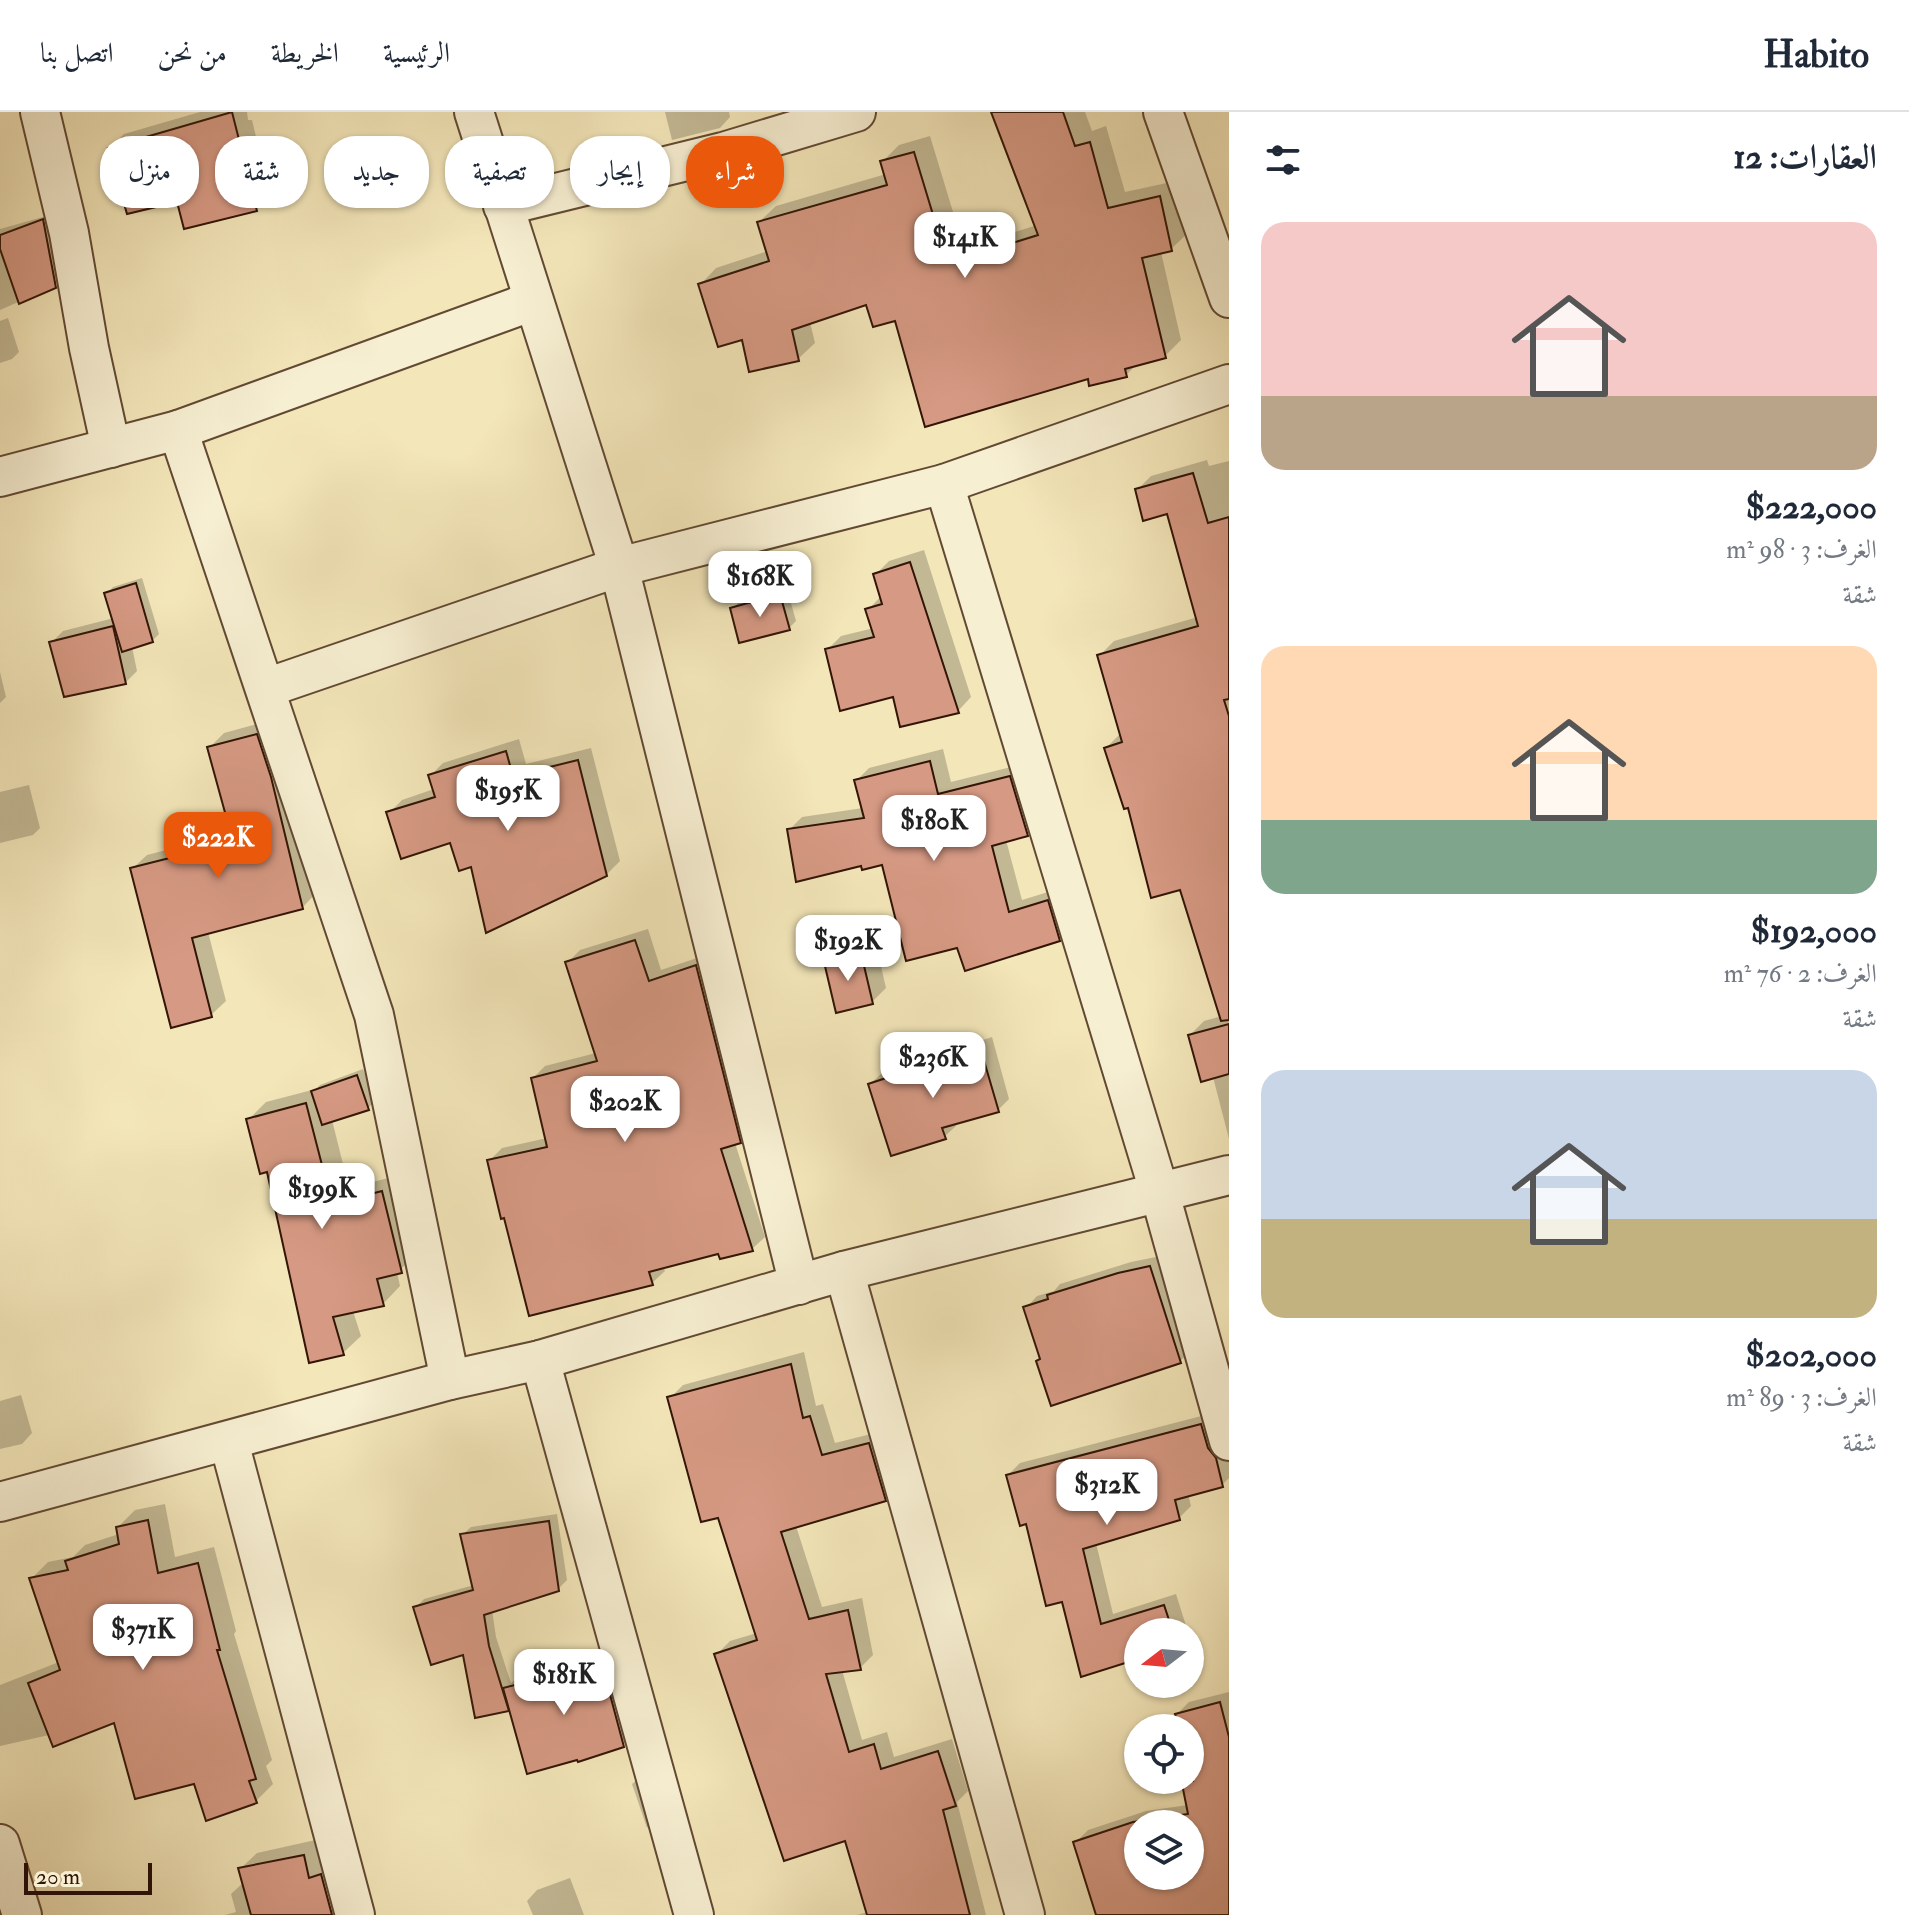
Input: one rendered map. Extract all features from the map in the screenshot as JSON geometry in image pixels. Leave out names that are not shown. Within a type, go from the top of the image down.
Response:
[{"type":"street","points":[[40,112],[69,233],[89,348],[111,448]]},
{"type":"street","points":[[474,112],[481,136]]},
{"type":"street","points":[[554,193],[723,152],[856,112]]},
{"type":"street","points":[[1163,112],[1229,298]]},
{"type":"street","points":[[504,208],[619,567],[799,1285]]},
{"type":"street","points":[[0,477],[178,430],[533,301]]},
{"type":"street","points":[[266,688],[619,567],[944,484],[1229,384]]},
{"type":"street","points":[[178,430],[374,1015],[450,1380]]},
{"type":"street","points":[[944,484],[1160,1194],[1229,1441]]},
{"type":"street","points":[[0,1502],[450,1380],[540,1360],[844,1271],[1229,1175]]},
{"type":"street","points":[[844,1271],[1025,1915]]},
{"type":"street","points":[[540,1360],[694,1915]]},
{"type":"street","points":[[229,1442],[355,1915]]},
{"type":"street","points":[[0,1844],[22,1915]]},
{"type":"building","points":[[232,112],[238,136],[215,136],[215,208],[256,208],[257,211],[184,229],[179,208],[199,208],[199,136],[149,136]]},
{"type":"building","points":[[991,112],[1063,112],[1075,146],[1090,142],[1108,208],[1160,196],[1172,251],[1142,258],[1166,358],[1125,369],[1127,377],[1089,386],[1088,379],[925,427],[895,321],[873,327],[866,305],[792,330],[799,361],[749,372],[742,340],[718,347],[698,284],[769,261],[757,222],[887,185],[880,161],[914,152],[944,251],[960,246],[964,258],[1038,235]]},
{"type":"building","points":[[125,208],[152,208],[127,214]]},
{"type":"building","points":[[43,219],[56,288],[19,304],[0,249],[0,235]]},
{"type":"building","points":[[1193,473],[1208,523],[1229,517],[1229,699],[1224,700],[1229,716],[1229,1020],[1221,1021],[1180,890],[1151,898],[1128,808],[1124,809],[1104,748],[1122,742],[1097,655],[1198,626],[1167,514],[1143,521],[1135,489]]},
{"type":"building","points":[[910,562],[959,713],[900,727],[893,697],[840,711],[825,649],[874,637],[865,609],[882,604],[873,574]]},
{"type":"building","points":[[136,583],[153,642],[122,652],[104,593]]},
{"type":"building","points":[[780,594],[790,630],[739,643],[730,608]]},
{"type":"building","points":[[113,626],[126,684],[64,697],[49,642]]},
{"type":"building","points":[[257,734],[271,777],[303,909],[192,938],[212,1017],[171,1028],[130,868],[225,844],[224,840],[232,838],[207,747]]},
{"type":"building","points":[[506,751],[513,776],[578,760],[607,876],[486,933],[471,867],[459,871],[450,843],[401,859],[386,812],[435,797],[428,775]]},
{"type":"building","points":[[930,761],[938,794],[1010,776],[1028,836],[992,846],[1009,912],[1048,900],[1060,941],[965,971],[957,948],[906,961],[882,865],[862,870],[861,866],[796,882],[787,829],[864,818],[854,780]]},
{"type":"building","points":[[635,940],[649,981],[696,965],[741,1143],[721,1149],[753,1251],[720,1259],[718,1254],[649,1272],[653,1285],[529,1316],[487,1160],[547,1147],[531,1078],[597,1061],[565,962]]},
{"type":"building","points":[[861,953],[873,1004],[836,1013],[824,962]]},
{"type":"building","points":[[1229,1024],[1229,1074],[1201,1082],[1188,1035]]},
{"type":"building","points":[[980,1047],[999,1112],[942,1128],[946,1139],[891,1156],[868,1084]]},
{"type":"building","points":[[357,1075],[369,1110],[322,1125],[311,1091]]},
{"type":"building","points":[[306,1103],[332,1204],[382,1191],[402,1273],[377,1279],[384,1306],[333,1317],[344,1355],[309,1363],[267,1172],[260,1174],[246,1119]]},
{"type":"building","points":[[1150,1266],[1181,1363],[1051,1406],[1023,1307],[1048,1299],[1047,1295]]},
{"type":"building","points":[[791,1364],[803,1418],[810,1416],[822,1455],[869,1443],[886,1501],[781,1532],[809,1619],[848,1610],[861,1670],[826,1674],[849,1752],[874,1744],[881,1769],[938,1751],[956,1806],[943,1810],[970,1915],[867,1915],[845,1841],[784,1861],[714,1654],[757,1640],[718,1518],[701,1522],[667,1397]]},
{"type":"building","points":[[1201,1424],[1208,1448],[1216,1458],[1223,1487],[1175,1500],[1180,1520],[1083,1549],[1101,1624],[1164,1605],[1168,1618],[1124,1618],[1124,1663],[1081,1677],[1062,1602],[1046,1606],[1026,1524],[1020,1526],[1006,1475]]},
{"type":"building","points":[[148,1520],[158,1573],[198,1563],[220,1650],[217,1650],[256,1779],[249,1781],[257,1803],[206,1821],[194,1784],[135,1799],[114,1723],[53,1747],[28,1683],[60,1670],[29,1578],[68,1570],[65,1561],[119,1544],[116,1527]]},
{"type":"building","points":[[549,1521],[559,1591],[484,1615],[489,1646],[509,1711],[475,1718],[463,1655],[431,1665],[413,1607],[473,1590],[460,1534]]},
{"type":"building","points":[[600,1657],[624,1747],[527,1774],[503,1688],[566,1672],[564,1667]]},
{"type":"building","points":[[1220,1702],[1229,1737],[1229,1915],[1096,1915],[1073,1842],[1124,1825],[1124,1890],[1204,1890],[1204,1810],[1187,1810],[1184,1794],[1204,1794],[1204,1714],[1175,1714]]},
{"type":"building","points":[[304,1855],[309,1878],[321,1874],[332,1915],[251,1915],[238,1868]]}]
